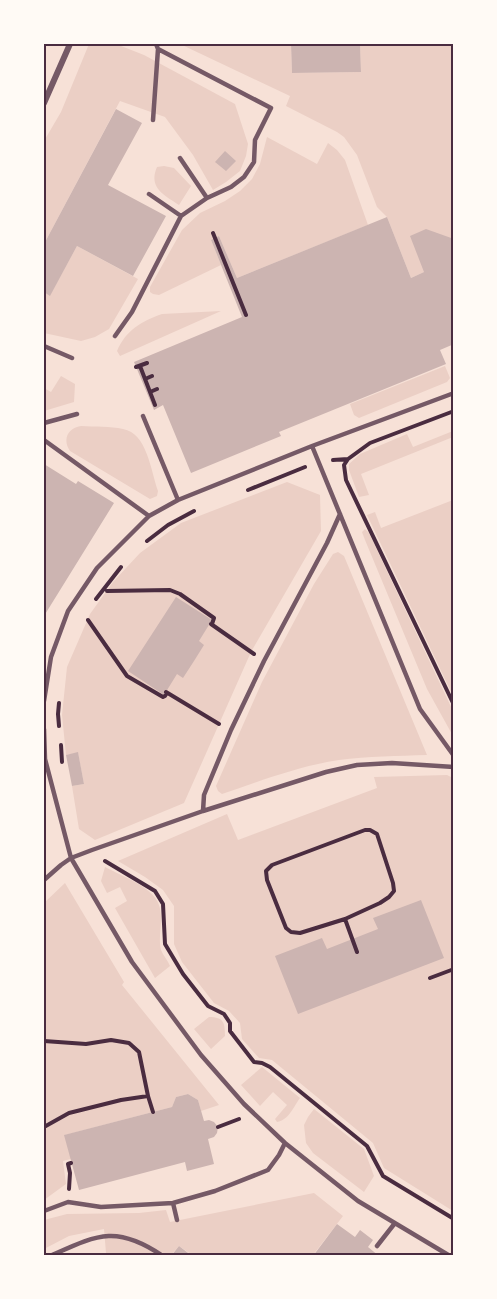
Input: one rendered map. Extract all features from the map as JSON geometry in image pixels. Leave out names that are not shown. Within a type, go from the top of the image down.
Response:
[{"type":"street","points":[[44,104],[70,44]]},
{"type":"lane","points":[[115,336],[132,312],[181,216],[244,177],[254,162],[255,140],[271,108],[157,46],[153,120]]},
{"type":"lane","points":[[180,158],[207,198]]},
{"type":"lane","points":[[149,194],[181,216]]},
{"type":"lane","points":[[44,346],[72,358]]},
{"type":"lane","points":[[44,701],[51,657],[68,611],[97,568],[149,516],[178,500],[453,393]]},
{"type":"lane","points":[[44,423],[77,414]]},
{"type":"lane","points":[[143,416],[178,500]]},
{"type":"lane","points":[[44,440],[149,516]]},
{"type":"lane","points":[[312,446],[420,709],[453,756]]},
{"type":"lane","points":[[204,810],[204,795],[231,730],[340,514]]},
{"type":"lane","points":[[44,729],[45,759],[71,858],[132,962],[201,1055],[244,1104],[285,1143],[358,1201],[450,1256]]},
{"type":"lane","points":[[44,879],[71,858],[92,850],[204,810],[326,772],[357,765],[392,763],[453,767]]},
{"type":"lane","points":[[44,1211],[68,1202],[101,1207],[173,1203],[216,1191],[268,1170],[285,1143]]},
{"type":"lane","points":[[173,1203],[177,1220]]},
{"type":"lane","points":[[377,1246],[395,1223]]},
{"type":"lane","points":[[50,1256],[93,1237],[105,1235],[125,1237],[147,1245],[163,1256]]},
{"type":"path","points":[[213,233],[246,315]]},
{"type":"path","points":[[147,363],[138,367],[155,405],[162,402]]},
{"type":"path","points":[[145,379],[152,376]]},
{"type":"path","points":[[150,392],[157,389]]},
{"type":"path","points":[[453,411],[370,443],[348,459],[344,465],[346,480],[453,705]]},
{"type":"path","points":[[241,492],[319,462],[348,459]]},
{"type":"path","points":[[141,545],[168,525],[197,509]]},
{"type":"path","points":[[94,601],[127,560]]},
{"type":"path","points":[[107,591],[170,590],[180,594],[214,618],[211,624],[264,661]]},
{"type":"path","points":[[88,620],[128,676],[163,697],[166,692],[231,730]]},
{"type":"path","points":[[60,695],[58,714],[63,771]]},
{"type":"path","points":[[370,830],[377,834],[394,891],[380,903],[345,919],[300,933],[291,932],[286,928],[267,880],[266,871],[272,865],[370,830]]},
{"type":"path","points":[[92,850],[96,855],[155,891],[163,904],[165,944],[183,974],[208,1006],[224,1014],[230,1023],[230,1031],[254,1062],[270,1067],[367,1146],[383,1176],[453,1219]]},
{"type":"path","points":[[345,919],[357,952]]},
{"type":"path","points":[[430,978],[453,969]]},
{"type":"path","points":[[44,1041],[86,1044],[111,1040],[129,1043],[139,1052],[153,1112]]},
{"type":"path","points":[[44,1126],[69,1113],[148,1096]]},
{"type":"path","points":[[218,1127],[239,1119]]},
{"type":"path","points":[[70,1173],[68,1164],[71,1163]]},
{"type":"shaded area","points":[[89,44],[116,44],[144,55],[235,104],[248,144],[246,156],[240,171],[213,190],[193,155],[165,117],[120,101],[44,244],[44,141],[61,112]]},
{"type":"shaded area","points":[[180,44],[291,44],[292,73],[361,72],[360,44],[453,44],[453,239],[424,272],[411,278],[387,217],[377,207],[357,155],[344,137],[286,106],[290,96]]},
{"type":"shaded area","points":[[267,137],[317,164],[328,143],[337,150],[345,160],[368,225],[237,278],[219,236],[211,240],[221,265],[159,295],[150,292],[150,287],[182,230],[200,213],[225,201],[252,179],[260,164]]},
{"type":"shaded area","points":[[157,167],[174,168],[191,186],[179,205],[156,186]]},
{"type":"shaded area","points":[[77,246],[138,279],[109,329],[95,337],[81,341],[44,333],[44,292],[50,295]]},
{"type":"shaded area","points":[[221,311],[120,356],[117,351],[130,332],[141,323],[162,314]]},
{"type":"shaded area","points":[[445,366],[450,378],[447,382],[359,418],[354,415],[350,404]]},
{"type":"shaded area","points":[[61,376],[75,384],[74,402],[44,411],[44,388],[51,392]]},
{"type":"shaded area","points":[[81,426],[123,429],[138,438],[147,454],[158,491],[157,496],[150,499],[70,451],[67,442],[68,435],[73,429]]},
{"type":"shaded area","points":[[453,431],[453,437],[361,474],[369,495],[359,497],[349,464],[360,454],[407,434],[413,447]]},
{"type":"shaded area","points":[[287,482],[320,495],[321,531],[251,652],[184,803],[95,840],[79,829],[72,786],[84,784],[78,753],[66,755],[62,715],[67,667],[90,614],[113,582],[140,553],[181,523]]},
{"type":"shaded area","points":[[453,500],[453,696],[367,515],[375,512],[381,528]]},
{"type":"shaded area","points":[[365,529],[369,533],[453,711],[453,736],[427,689],[365,540],[362,532]]},
{"type":"shaded area","points":[[338,552],[344,556],[427,755],[339,760],[280,774],[222,794],[216,786],[262,682],[314,584],[333,554]]},
{"type":"shaded area","points":[[447,775],[453,778],[453,1211],[384,1168],[373,1143],[272,1060],[259,1058],[242,1039],[240,1023],[229,1011],[214,1003],[182,962],[174,944],[174,906],[163,890],[118,861],[227,814],[238,840],[377,788],[374,777]]},
{"type":"shaded area","points":[[105,867],[146,889],[159,905],[161,950],[170,966],[155,978],[115,908],[127,901],[120,887],[107,893],[101,881]]},
{"type":"shaded area","points":[[65,883],[124,982],[122,985],[219,1105],[201,1111],[198,1100],[188,1094],[176,1097],[172,1107],[65,1135],[71,1159],[63,1161],[66,1184],[44,1200],[44,903]]},
{"type":"shaded area","points":[[209,1017],[221,1020],[225,1031],[225,1036],[211,1049],[194,1029]]},
{"type":"shaded area","points":[[262,1067],[300,1098],[288,1116],[281,1121],[277,1122],[275,1119],[287,1105],[273,1092],[260,1106],[241,1085]]},
{"type":"shaded area","points":[[314,1109],[364,1149],[374,1176],[364,1192],[313,1153],[306,1143],[304,1125]]},
{"type":"shaded area","points":[[314,1193],[343,1216],[313,1255],[192,1255],[179,1246],[171,1255],[100,1255],[106,1253],[104,1229],[69,1236],[44,1249],[44,1220],[67,1214],[139,1213],[166,1210],[170,1222]]},
{"type":"building","points":[[291,44],[360,44],[361,72],[292,73]]},
{"type":"building","points":[[116,109],[142,123],[108,185],[166,216],[133,276],[77,246],[50,296],[44,292],[44,244]]},
{"type":"building","points":[[225,151],[236,161],[226,171],[215,162]]},
{"type":"building","points":[[387,217],[411,278],[424,272],[410,236],[426,229],[454,239],[454,344],[440,350],[446,364],[279,432],[281,436],[191,473],[163,405],[154,410],[134,362],[242,317],[211,240],[219,236],[237,278]]},
{"type":"building","points":[[44,464],[76,484],[78,481],[114,503],[44,616]]},
{"type":"building","points":[[176,597],[212,620],[199,641],[204,645],[194,661],[183,678],[177,674],[164,695],[128,671]]},
{"type":"building","points":[[78,752],[84,784],[72,786],[66,755]]},
{"type":"building","points":[[421,900],[444,958],[298,1014],[275,956],[322,938],[327,949],[378,929],[373,918]]},
{"type":"building","points":[[188,1094],[198,1100],[204,1121],[214,1122],[218,1127],[214,1137],[208,1139],[214,1164],[187,1171],[185,1162],[79,1190],[64,1135],[172,1107],[176,1097]]},
{"type":"building","points":[[337,1224],[355,1237],[360,1230],[373,1240],[368,1247],[379,1256],[313,1256]]},
{"type":"building","points":[[179,1246],[192,1256],[171,1256]]}]
